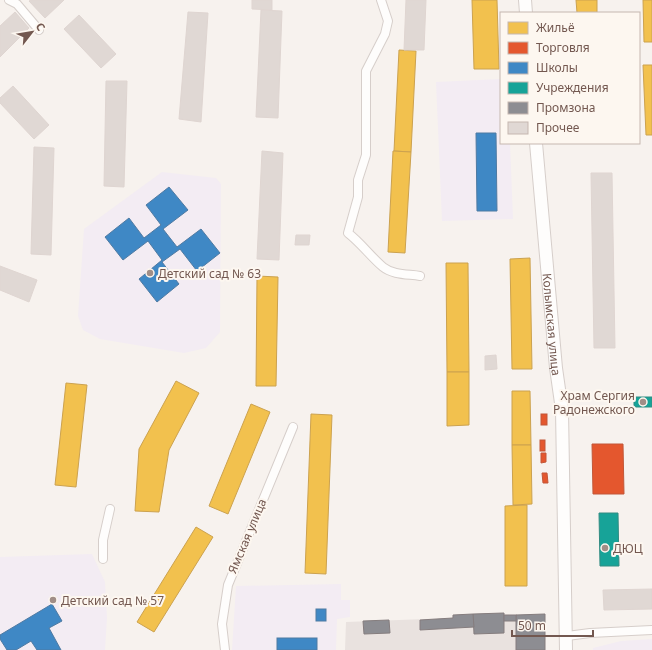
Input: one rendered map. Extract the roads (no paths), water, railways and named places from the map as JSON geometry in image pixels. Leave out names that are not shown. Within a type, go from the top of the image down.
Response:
[{"type":"street","points":[[9,0],[18,4],[39,30]]},
{"type":"street","points":[[381,0],[388,21],[385,34],[366,71],[366,155],[358,180],[358,197],[348,232],[360,242],[384,268],[395,272],[420,276]]},
{"type":"street","points":[[525,0],[526,12]]},
{"type":"street","name":"Колымская улица","points":[[536,144],[556,368],[562,410],[567,636],[566,650]]},
{"type":"street","name":"Ямская улица","points":[[225,650],[222,624],[228,585],[293,427]]},
{"type":"street","points":[[103,559],[103,540],[110,509]]},
{"type":"street","points":[[567,636],[590,633],[652,630]]},
{"type":"place","name":"Детский сад № 63","points":[[150,273]]},
{"type":"place","name":"Храм Сергия Радонежского","points":[[643,402]]},
{"type":"place","name":"ДЮЦ","points":[[605,548]]},
{"type":"place","name":"Детский сад № 57","points":[[53,600]]}]
